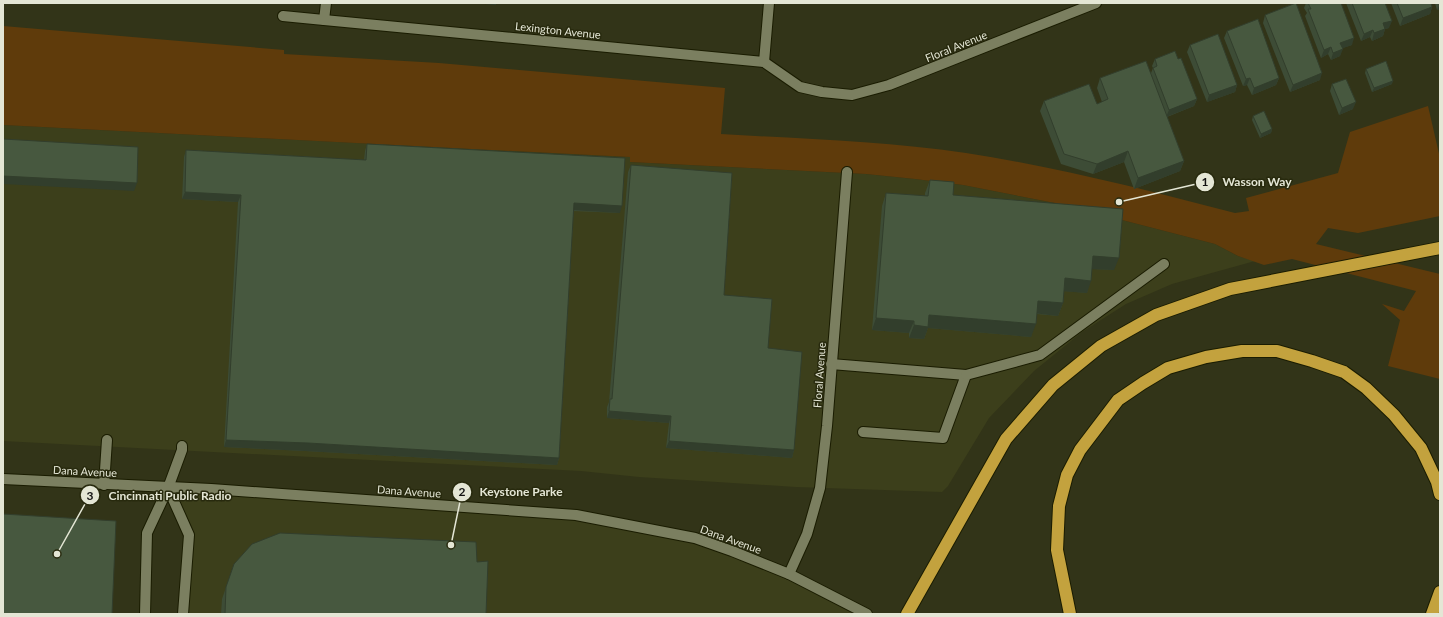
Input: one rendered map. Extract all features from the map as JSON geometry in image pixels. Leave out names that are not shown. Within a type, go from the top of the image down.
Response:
[{"type":"highway","points":[[907,614],[1006,439],[1053,385],[1101,346],[1156,315],[1230,289],[1440,248]]},
{"type":"highway","points":[[1070,614],[1057,550],[1059,506],[1067,475],[1080,450],[1118,400],[1168,368],[1206,357],[1235,352],[1277,351],[1344,372],[1366,388],[1394,415],[1421,448],[1437,482],[1440,494]]},
{"type":"highway","points":[[1432,614],[1440,592]]},
{"type":"street","points":[[324,20],[326,3]]},
{"type":"street","points":[[764,62],[769,3]]},
{"type":"street","name":"Floral Avenue","points":[[822,92],[852,95],[889,85],[1096,3]]},
{"type":"street","name":"Lexington Avenue","points":[[283,16],[764,62],[800,87],[822,92]]},
{"type":"street","name":"Floral Avenue","points":[[789,574],[807,534],[820,488],[827,426],[847,172]]},
{"type":"street","points":[[831,364],[966,375],[1040,355],[1164,264]]},
{"type":"street","points":[[863,432],[943,438],[966,375]]},
{"type":"street","points":[[104,484],[107,440]]},
{"type":"street","points":[[145,614],[147,533],[168,488],[182,450],[182,446]]},
{"type":"street","name":"Dana Avenue","points":[[3,479],[455,506],[576,515],[694,538],[732,551],[789,574],[867,614]]},
{"type":"street","points":[[168,488],[189,535],[183,614]]},
{"type":"shaded area","points":[[3,26],[284,50],[284,54],[439,63],[725,88],[721,134],[875,143],[966,153],[1068,172],[1235,213],[1249,211],[1246,198],[1338,173],[1350,132],[1428,106],[1440,158],[1440,216],[1358,233],[1328,228],[1316,244],[1440,274],[1440,379],[1388,366],[1400,320],[1382,304],[1404,311],[1416,291],[1292,259],[1264,265],[1238,256],[1215,244],[1060,204],[963,185],[866,174],[630,162],[630,157],[3,125]]},
{"type":"shaded area","points":[[3,125],[631,157],[630,162],[866,174],[915,179],[963,185],[1060,204],[1215,244],[1238,256],[1255,261],[1172,284],[1126,304],[1082,332],[1034,371],[989,418],[948,486],[942,492],[796,487],[639,477],[581,471],[3,441]]},
{"type":"shaded area","points":[[168,488],[576,515],[732,551],[867,614],[183,614],[189,535]]},
{"type":"building","points":[[1296,3],[1322,73],[1293,85],[1265,15]]},
{"type":"building","points":[[1308,3],[1341,3],[1354,38],[1340,43],[1343,49],[1333,53],[1331,47],[1324,50],[1308,9],[1311,9]]},
{"type":"building","points":[[1352,3],[1385,3],[1392,21],[1383,23],[1385,29],[1374,33],[1373,30],[1364,34]]},
{"type":"building","points":[[1397,3],[1431,3],[1432,7],[1403,18]]},
{"type":"building","points":[[1258,19],[1279,78],[1254,88],[1250,78],[1246,79],[1227,31]]},
{"type":"building","points":[[1218,34],[1237,85],[1209,95],[1190,45]]},
{"type":"building","points":[[1175,51],[1178,59],[1181,58],[1197,99],[1169,110],[1153,68],[1157,66],[1155,59]]},
{"type":"building","points":[[1146,61],[1184,161],[1138,178],[1128,151],[1097,164],[1064,154],[1044,101],[1089,84],[1097,104],[1108,99],[1100,78]]},
{"type":"building","points":[[1386,61],[1393,81],[1374,88],[1366,69]]},
{"type":"building","points":[[1346,79],[1356,102],[1342,108],[1332,84]]},
{"type":"building","points":[[1264,111],[1272,129],[1261,134],[1253,116]]},
{"type":"building","points":[[3,139],[138,147],[137,183],[3,176]]},
{"type":"building","points":[[367,144],[625,158],[622,206],[574,203],[559,458],[308,443],[226,440],[241,195],[185,192],[186,150],[366,160]]},
{"type":"building","points":[[631,165],[732,173],[724,295],[772,299],[768,348],[802,352],[794,450],[669,441],[671,416],[609,411],[610,399],[612,399]]},
{"type":"building","points":[[930,180],[954,182],[953,195],[1123,209],[1119,258],[1093,256],[1091,281],[1065,278],[1063,303],[1038,301],[1036,324],[929,315],[928,327],[914,325],[914,321],[876,318],[886,193],[928,196]]},
{"type":"building","points":[[3,514],[116,521],[112,614],[3,614]]},
{"type":"building","points":[[280,533],[476,542],[477,562],[488,561],[486,614],[225,614],[226,587],[234,564],[252,544]]},
{"type":"place","name":"Wasson Way","points":[[1119,202]]},
{"type":"place","name":"Keystone Parke","points":[[451,545]]},
{"type":"place","name":"Cincinnati Public Radio","points":[[57,554]]}]
